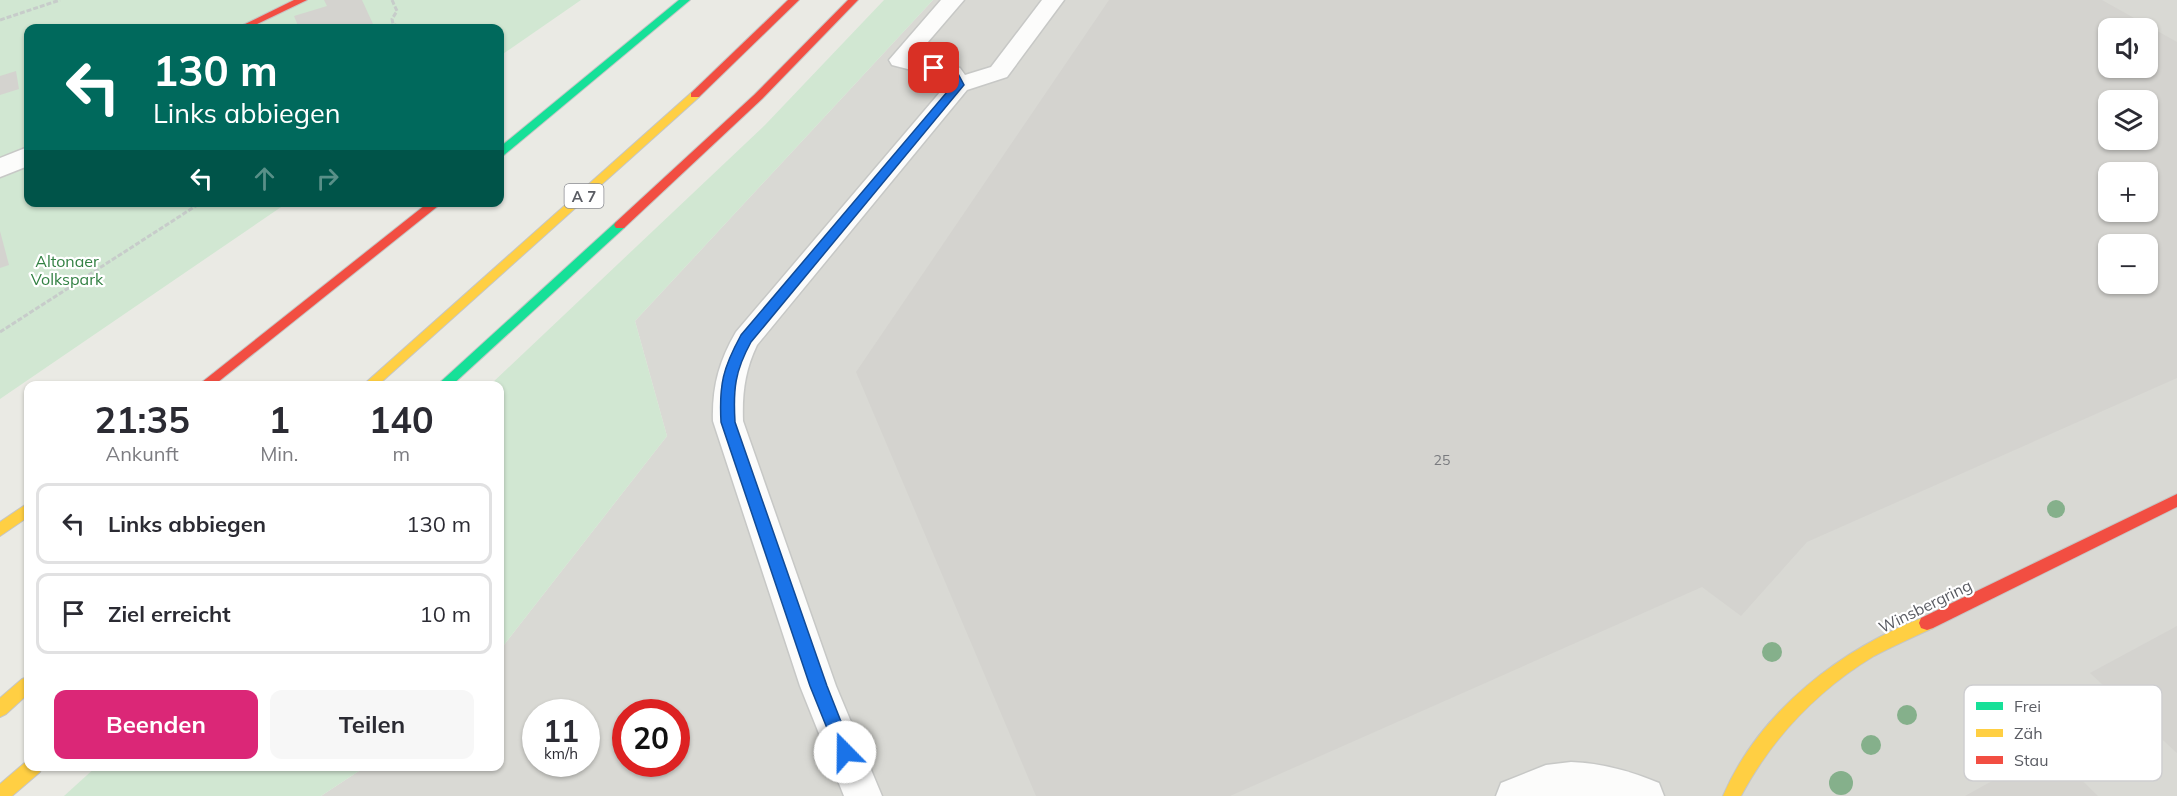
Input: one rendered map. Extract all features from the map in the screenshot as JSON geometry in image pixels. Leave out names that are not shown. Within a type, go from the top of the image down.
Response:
[{"type":"main road","points":[[251,24],[302,0]]},
{"type":"main road","points":[[504,149],[685,0]]},
{"type":"main road","name":"A 7","points":[[374,381],[663,126],[795,0]]},
{"type":"main road","name":"A 7","points":[[448,381],[680,171],[767,89],[853,0]]},
{"type":"main road","points":[[209,381],[431,207]]},
{"type":"main road","name":"Winsbergring","points":[[1732,796],[1749,761],[1790,711],[1824,681],[1862,655],[2177,500]]},
{"type":"main road","points":[[0,530],[24,512]]},
{"type":"main road","points":[[0,709],[24,688]]},
{"type":"main road","points":[[0,795],[28,771]]},
{"type":"street","points":[[0,168],[24,158]]},
{"type":"lane","points":[[953,0],[900,60],[952,73],[959,85]]},
{"type":"lane","points":[[863,796],[818,686],[728,422],[726,390],[733,362],[746,339],[959,85],[999,72],[1053,0]]},
{"type":"lane","points":[[1515,796],[1548,783],[1583,780],[1622,787],[1645,796]]},
{"type":"path","points":[[0,20],[60,0]]},
{"type":"path","points":[[392,0],[397,11],[392,19],[393,24]]},
{"type":"path","points":[[0,332],[194,207]]},
{"type":"shaded area","points":[[933,0],[2177,0],[2177,796],[321,796],[359,771],[504,771],[504,645],[667,436],[635,321]]},
{"type":"green space","name":"Altonaer Volkspark","points":[[0,0],[581,0],[504,53],[504,24],[24,24],[24,207],[281,207],[0,399]]},
{"type":"green space","points":[[884,0],[933,0],[635,321],[667,436],[504,645],[504,381],[494,381],[765,125]]},
{"type":"green space","points":[[92,771],[359,771],[321,796],[64,796]]},
{"type":"building","points":[[324,0],[362,0],[373,24],[297,24],[294,16],[327,6]]},
{"type":"building","points":[[1109,0],[2102,0],[2134,18],[2098,18],[2098,78],[2158,78],[2158,31],[2177,42],[2177,378],[1807,542],[1741,616],[1702,587],[1230,796],[1036,796],[856,372]]},
{"type":"building","points":[[16,71],[19,89],[0,95],[0,76]]},
{"type":"building","points":[[0,231],[9,265],[0,268]]},
{"type":"building","points":[[2177,626],[2177,753],[2162,739],[2162,685],[2103,685],[2090,673]]},
{"type":"building","points":[[1992,781],[2083,781],[2098,796],[1965,796]]},
{"type":"traffic: fast","points":[[504,149],[685,0]]},
{"type":"traffic: fast","points":[[448,381],[620,225]]},
{"type":"traffic: slow","points":[[374,381],[695,95]]},
{"type":"traffic: slow","points":[[0,530],[24,512]]},
{"type":"traffic: slow","points":[[1732,796],[1771,735],[1822,684],[1861,656],[1927,623]]},
{"type":"traffic: slow","points":[[0,709],[24,688]]},
{"type":"traffic: slow","points":[[0,795],[28,771]]},
{"type":"traffic: jam","points":[[251,24],[302,0]]},
{"type":"traffic: jam","points":[[695,95],[794,0]]},
{"type":"traffic: jam","points":[[620,225],[758,97],[853,0]]},
{"type":"traffic: jam","points":[[209,381],[431,207]]},
{"type":"traffic: jam","points":[[1927,623],[2177,500]]},
{"type":"route","points":[[845,752],[818,686],[728,422],[726,390],[733,362],[746,339],[959,85],[952,73],[934,68]]}]
